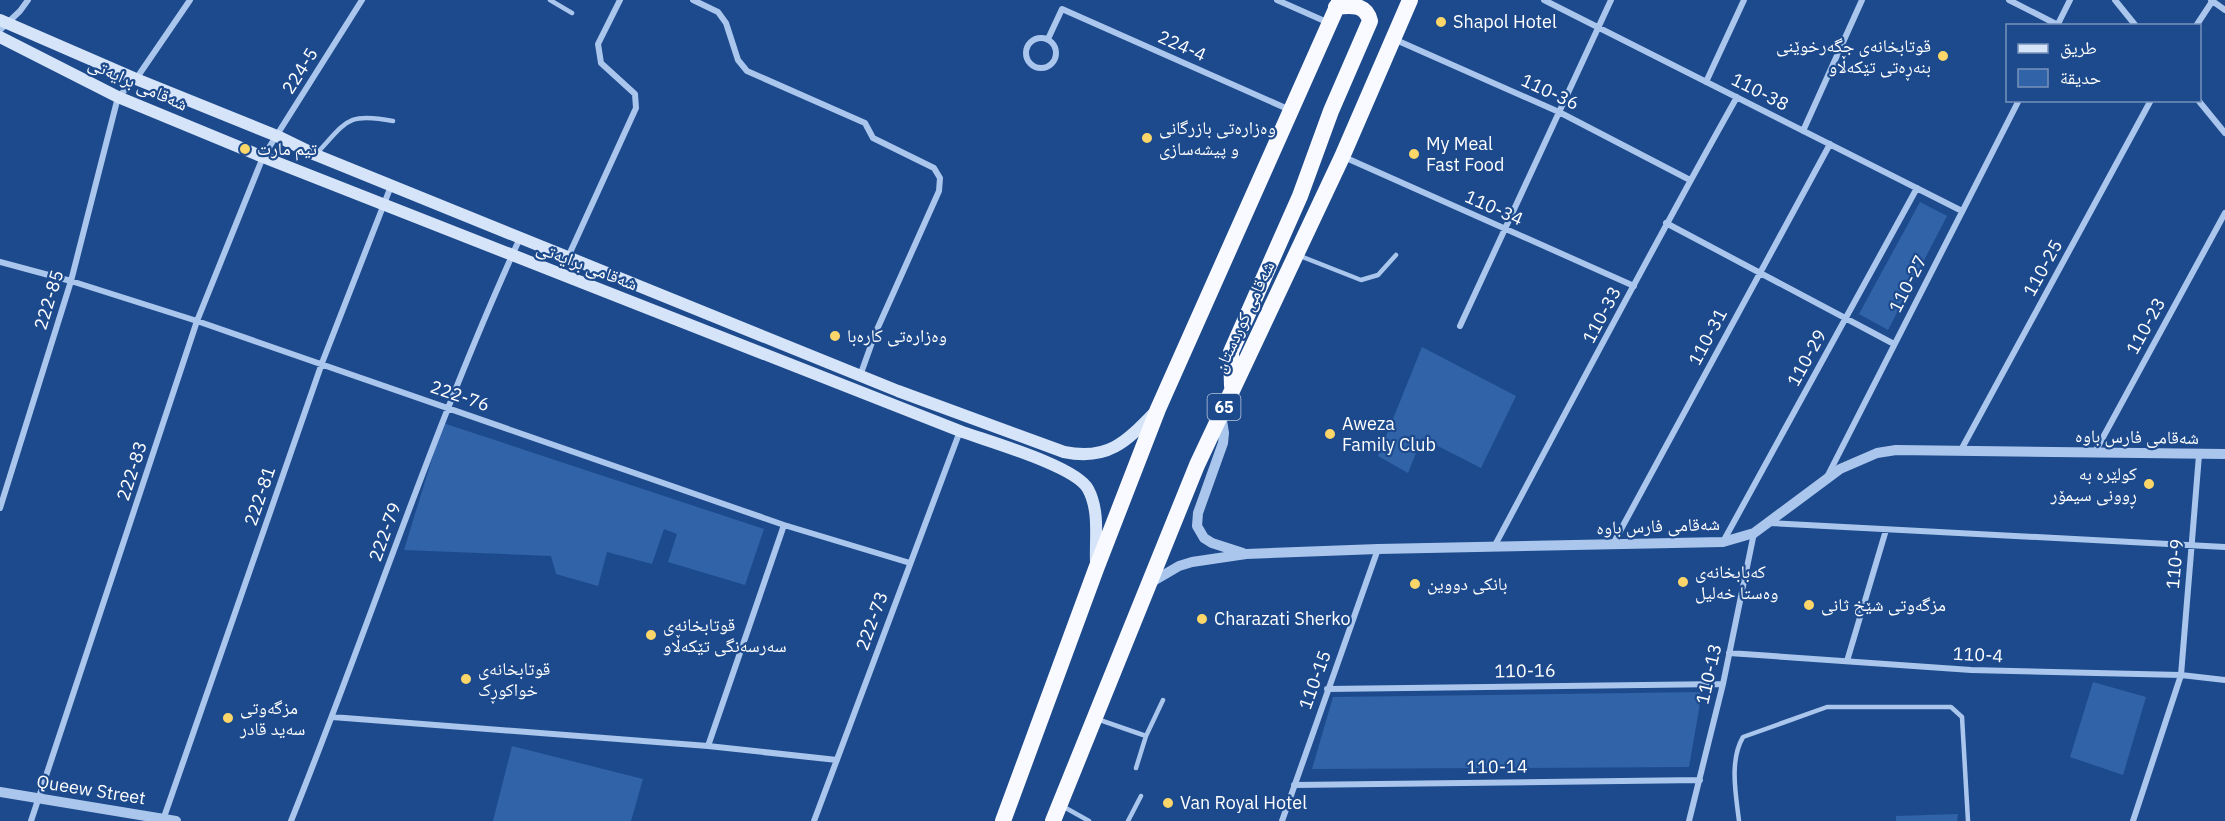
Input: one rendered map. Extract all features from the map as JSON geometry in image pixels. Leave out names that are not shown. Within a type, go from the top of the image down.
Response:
[{"type":"highway","name":"شەقامی کوردستان","points":[[1053,821],[1197,465],[1342,157],[1410,0]]},
{"type":"highway","points":[[1003,821],[1095,569],[1158,409],[1338,3],[1352,5],[1368,13],[1370,21],[1331,111],[1300,196],[1230,352],[1232,390]]},
{"type":"main road","name":"شەقامی برایەتی","points":[[2,25],[860,376],[1064,452],[1088,455],[1113,449],[1132,435],[1158,409]]},
{"type":"main road","name":"شەقامی برایەتی","points":[[0,37],[118,98],[263,157],[960,431],[1067,470],[1087,486],[1095,515],[1095,569]]},
{"type":"main road","points":[[960,431],[965,416]]},
{"type":"street","points":[[2,25],[20,11],[28,0]]},
{"type":"street","points":[[118,98],[136,79],[190,0]]},
{"type":"street","name":"224-5","points":[[263,157],[362,0]]},
{"type":"street","points":[[568,257],[636,108],[635,94],[601,63],[598,44],[620,0]]},
{"type":"street","points":[[693,0],[718,12],[726,22],[738,60],[747,71],[865,123],[873,138],[934,168],[940,178],[939,190],[875,334],[860,376]]},
{"type":"street","points":[[1277,0],[1329,24]]},
{"type":"street","name":"110-38","points":[[1544,0],[1962,211]]},
{"type":"street","points":[[1460,326],[1611,0]]},
{"type":"street","points":[[1706,82],[1744,0]]},
{"type":"street","points":[[1803,131],[1862,0]]},
{"type":"street","points":[[2009,0],[2055,24]]},
{"type":"street","points":[[2058,24],[2070,0]]},
{"type":"street","points":[[2115,0],[2134,24]]},
{"type":"street","points":[[2197,24],[2212,0],[2225,10]]},
{"type":"street","name":"224-4","points":[[1048,39],[1062,9],[1290,110]]},
{"type":"street","points":[[1039,38],[1048,39],[1055,46],[1056,56],[1046,67],[1036,67],[1027,56],[1030,42],[1039,38]]},
{"type":"street","name":"110-36","points":[[1393,39],[1559,112],[1690,180]]},
{"type":"street","name":"110-33","points":[[1494,547],[1666,223],[1737,97]]},
{"type":"street","name":"222-85","points":[[0,508],[71,281],[118,98]]},
{"type":"street","name":"110-27","points":[[1824,481],[2018,102]]},
{"type":"street","name":"110-25","points":[[1961,451],[2150,102]]},
{"type":"street","points":[[2200,102],[2225,133]]},
{"type":"street","name":"110-31","points":[[1613,544],[1830,144]]},
{"type":"street","name":"222-83","points":[[32,821],[197,321],[263,157]]},
{"type":"street","name":"110-34","points":[[1342,157],[1634,286]]},
{"type":"street","name":"222-81","points":[[164,820],[322,363],[391,185]]},
{"type":"street","name":"110-29","points":[[1723,542],[1917,188]]},
{"type":"street","name":"110-23","points":[[2094,453],[2225,213]]},
{"type":"street","points":[[1666,223],[1894,344]]},
{"type":"street","name":"222-79","points":[[291,821],[447,408],[520,238]]},
{"type":"street","name":"222-76","points":[[0,262],[71,281],[197,321],[784,525],[910,562]]},
{"type":"street","name":"شەقامی فارس باوە","points":[[1221,414],[1223,443],[1198,513],[1197,526],[1204,538],[1212,543],[1246,554]]},
{"type":"street","name":"222-73","points":[[814,821],[960,431]]},
{"type":"street","name":"شەقامی فارس باوە","points":[[1150,583],[1179,566],[1192,562],[1246,554],[1723,542],[1754,533],[1840,469],[1876,453],[1896,450],[2225,454]]},
{"type":"street","name":"110-9","points":[[2133,821],[2181,675],[2199,455]]},
{"type":"street","points":[[1768,523],[2225,547]]},
{"type":"street","points":[[708,746],[784,525]]},
{"type":"street","points":[[1846,661],[1886,530]]},
{"type":"street","name":"110-13","points":[[1689,821],[1730,653],[1754,533]]},
{"type":"street","name":"110-15","points":[[1282,821],[1378,549]]},
{"type":"street","name":"110-4","points":[[1730,653],[1971,670],[2181,675],[2225,680]]},
{"type":"street","name":"110-16","points":[[1327,689],[1723,684]]},
{"type":"street","points":[[332,717],[708,746],[837,760]]},
{"type":"street","name":"110-14","points":[[1294,785],[1700,780]]},
{"type":"street","name":"Queew Street","points":[[0,792],[176,821]]},
{"type":"lane","points":[[550,0],[572,13]]},
{"type":"lane","points":[[316,155],[343,125],[353,119],[368,116],[393,122]]},
{"type":"lane","points":[[1295,254],[1361,280],[1378,275],[1396,255]]},
{"type":"lane","points":[[1136,768],[1146,736],[1163,700]]},
{"type":"lane","points":[[1739,821],[1734,776],[1739,744],[1743,737],[1827,708],[1951,707],[1962,717],[1968,821]]},
{"type":"lane","points":[[1094,718],[1146,736]]},
{"type":"lane","points":[[1128,821],[1141,796]]},
{"type":"lane","points":[[1059,804],[1089,821]]},
{"type":"green space","points":[[1920,202],[1947,216],[1888,330],[1859,314]]},
{"type":"green space","points":[[1422,347],[1516,396],[1481,468],[1422,438],[1408,473],[1378,456]]},
{"type":"green space","points":[[443,423],[764,529],[745,585],[668,562],[677,534],[664,529],[652,564],[607,552],[598,586],[556,574],[551,556],[404,550]]},
{"type":"green space","points":[[2093,682],[2146,697],[2123,775],[2070,757]]},
{"type":"green space","points":[[1702,692],[1689,767],[1312,769],[1333,697]]},
{"type":"green space","points":[[512,746],[643,779],[631,821],[493,821]]},
{"type":"green space","points":[[1958,814],[1957,821],[1896,821],[1896,816]]},
{"type":"place","name":"Shapol Hotel","points":[[1441,22]]},
{"type":"place","name":"قوتابخانەی جگەرخوێنی بنەڕەتی تێکەڵاو","points":[[1943,56]]},
{"type":"place","name":"وەزارەتی بازرگانی و پیشەسازی","points":[[1147,138]]},
{"type":"place","name":"تيم مارت","points":[[245,149]]},
{"type":"place","name":"My Meal Fast Food","points":[[1414,154]]},
{"type":"place","name":"وەزارەتی کارەبا","points":[[835,336]]},
{"type":"place","name":"Aweza Family Club","points":[[1330,434]]},
{"type":"place","name":"کولێرە بە ڕوونی سیمۆر","points":[[2149,484]]},
{"type":"place","name":"کەبابخانەی وەستا خەلیل","points":[[1683,582]]},
{"type":"place","name":"بانکی دووین","points":[[1415,584]]},
{"type":"place","name":"مزگەوتی شێخ ثانی","points":[[1809,605]]},
{"type":"place","name":"Charazati Sherko","points":[[1202,619]]},
{"type":"place","name":"قوتابخانەی سەرسەنگی تێکەڵاو","points":[[651,635]]},
{"type":"place","name":"قوتابخانەی خواکوڕک","points":[[466,679]]},
{"type":"place","name":"مزگەوتی سەید قادر","points":[[228,718]]},
{"type":"place","name":"Van Royal Hotel","points":[[1168,803]]}]
